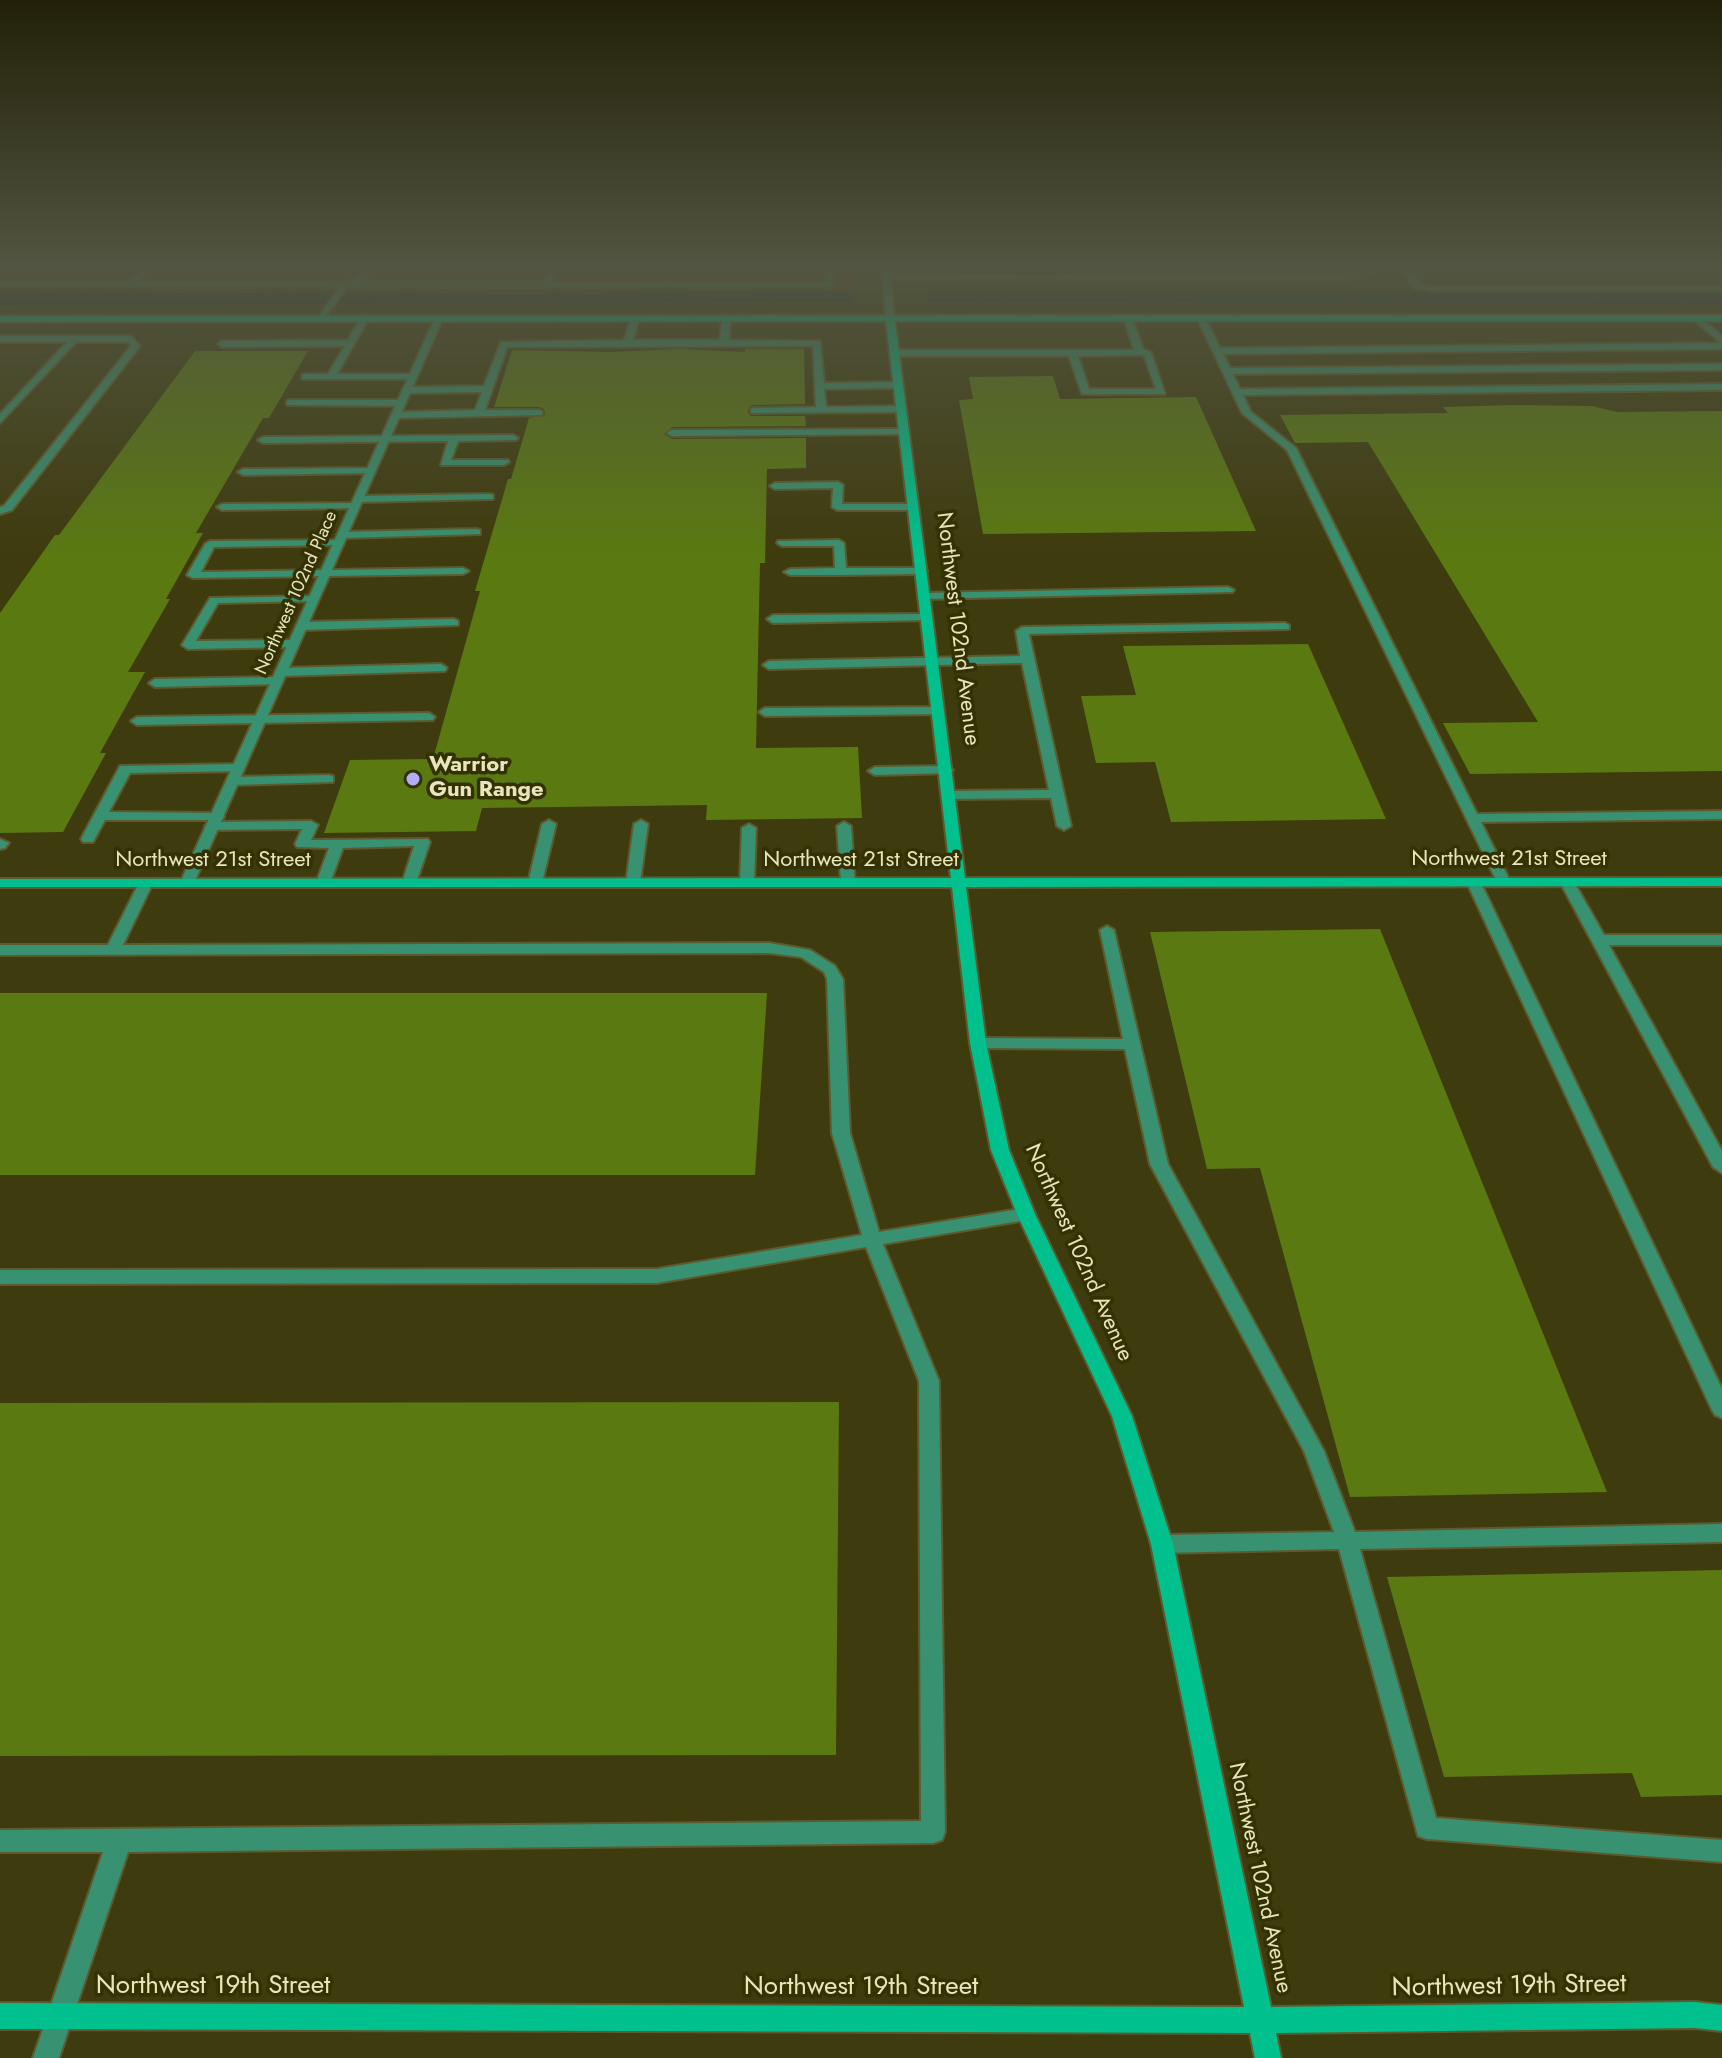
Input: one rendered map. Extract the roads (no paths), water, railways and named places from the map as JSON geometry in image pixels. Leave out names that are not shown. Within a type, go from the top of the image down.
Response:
[{"type":"street","points":[[0,420],[54,361]]},
{"type":"street","points":[[0,511],[8,508],[124,361]]},
{"type":"street","points":[[331,377],[340,361]]},
{"type":"street","name":"Northwest 102nd Place","points":[[187,883],[420,361]]},
{"type":"street","points":[[479,413],[498,361]]},
{"type":"street","points":[[818,361],[821,410]]},
{"type":"street","name":"Northwest 102nd Avenue","points":[[895,361],[978,1043],[1000,1150],[1026,1214],[1122,1416],[1162,1544],[1268,2058]]},
{"type":"street","points":[[1075,361],[1085,392],[1162,392],[1150,361]]},
{"type":"street","points":[[1222,361],[1247,413],[1291,448],[1504,883]]},
{"type":"street","points":[[1227,371],[1722,367]]},
{"type":"street","points":[[305,377],[413,377]]},
{"type":"street","points":[[820,386],[898,385]]},
{"type":"street","points":[[1237,392],[1722,387]]},
{"type":"street","points":[[407,390],[488,389]]},
{"type":"street","points":[[290,403],[479,413],[539,413]]},
{"type":"street","points":[[754,411],[901,409]]},
{"type":"street","points":[[672,433],[904,432]]},
{"type":"street","points":[[454,438],[445,463],[504,462]]},
{"type":"street","points":[[263,440],[513,438]]},
{"type":"street","points":[[243,472],[371,471]]},
{"type":"street","points":[[775,486],[838,485],[837,512],[913,507]]},
{"type":"street","points":[[222,507],[489,497]]},
{"type":"street","points":[[463,571],[193,575],[210,544],[476,532]]},
{"type":"street","points":[[782,543],[839,543],[841,572]]},
{"type":"street","points":[[790,572],[921,571]]},
{"type":"street","points":[[924,596],[1228,590]]},
{"type":"street","points":[[294,644],[188,645],[214,600],[314,599]]},
{"type":"street","points":[[773,619],[927,618]]},
{"type":"street","points":[[302,626],[454,623]]},
{"type":"street","points":[[1064,826],[1022,631],[1285,627]]},
{"type":"street","points":[[769,665],[1027,659]]},
{"type":"street","points":[[155,683],[441,668]]},
{"type":"street","points":[[765,712],[939,711]]},
{"type":"street","points":[[137,721],[429,717]]},
{"type":"street","points":[[88,839],[125,769],[328,779]]},
{"type":"street","points":[[875,771],[946,770]]},
{"type":"street","points":[[949,795],[1056,794]]},
{"type":"street","points":[[1472,818],[1722,815]]},
{"type":"street","points":[[100,816],[311,825],[302,844],[423,842],[409,883]]},
{"type":"street","points":[[535,883],[549,824]]},
{"type":"street","points":[[633,883],[641,824]]},
{"type":"street","points":[[844,826],[848,883]]},
{"type":"street","points":[[747,883],[749,828]]},
{"type":"street","points":[[323,883],[338,843]]},
{"type":"street","points":[[1567,882],[1722,1167]]},
{"type":"street","name":"Northwest 21st Street","points":[[0,883],[1722,882]]},
{"type":"street","points":[[113,950],[146,883]]},
{"type":"street","points":[[1474,883],[1722,1410]]},
{"type":"street","points":[[1107,930],[1159,1164],[1314,1451],[1347,1539],[1427,1828],[1722,1851]]},
{"type":"street","points":[[1599,940],[1722,940]]},
{"type":"street","points":[[0,950],[769,948],[805,953],[830,969],[835,979],[841,1133],[872,1239],[929,1381],[933,1832],[0,1841]]},
{"type":"street","points":[[978,1043],[1132,1044]]},
{"type":"street","points":[[0,1277],[657,1276],[1026,1214]]},
{"type":"street","points":[[1162,1544],[1722,1533]]},
{"type":"street","points":[[46,2058],[119,1841]]},
{"type":"street","name":"Northwest 19th Street","points":[[0,2016],[1260,2020],[1695,2015],[1722,2018]]},
{"type":"place","name":"Warrior Gun Range","points":[[413,779]]}]
